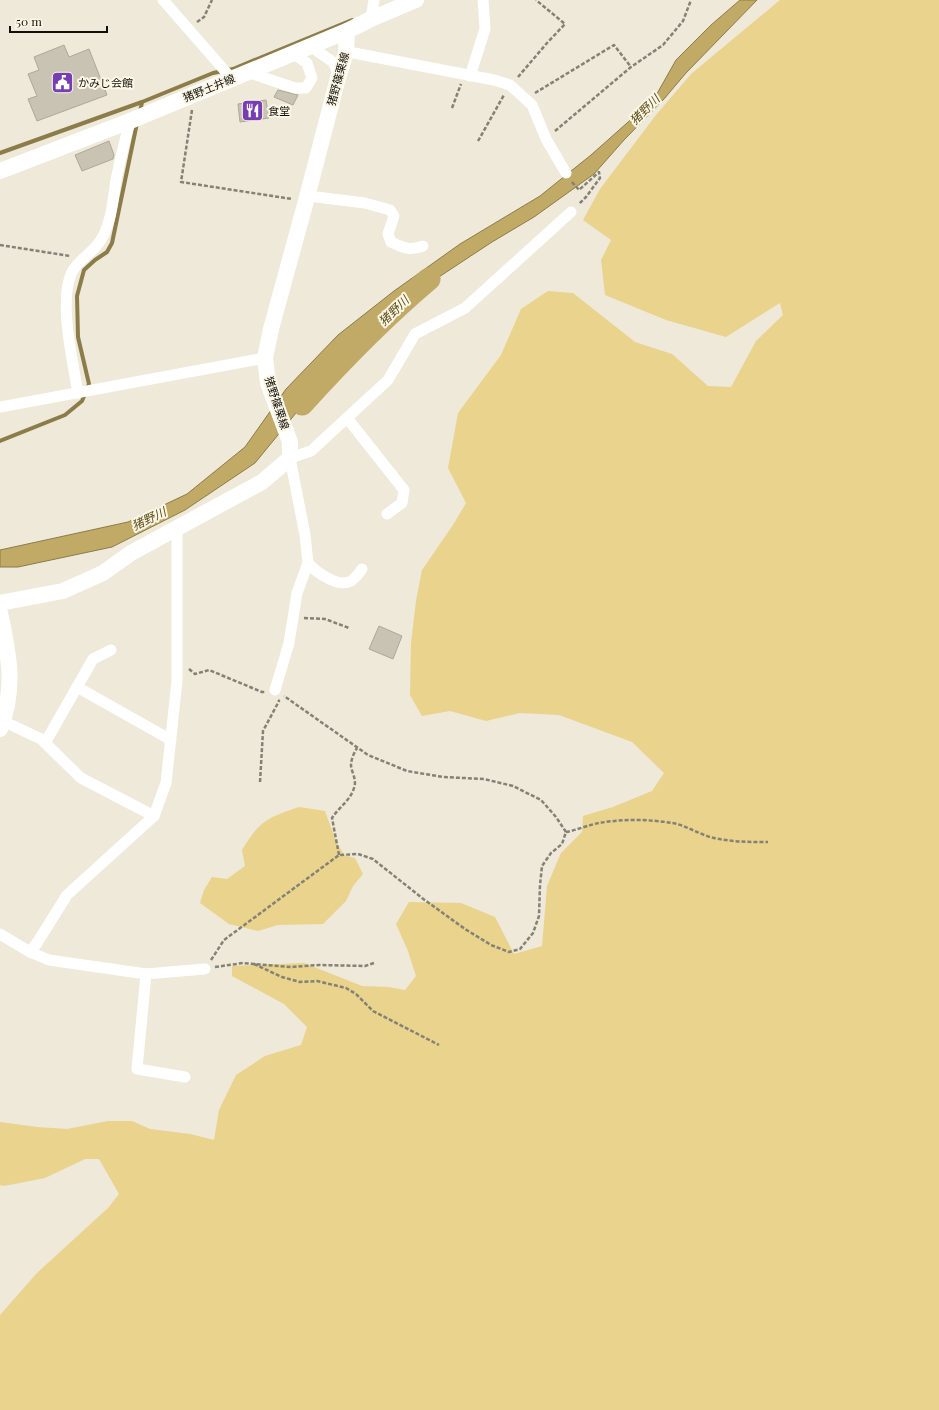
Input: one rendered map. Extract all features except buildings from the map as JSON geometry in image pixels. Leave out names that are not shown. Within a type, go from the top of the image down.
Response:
[{"type":"main road","name":"猪野土井線","points":[[0,171],[130,121],[347,31],[416,0]]},
{"type":"main road","name":"猪野篠栗線","points":[[290,450],[268,382],[264,358],[270,329],[346,53],[347,31]]},
{"type":"main road","points":[[0,602],[63,591],[103,573],[131,553],[262,482],[290,450]]},
{"type":"main road","points":[[0,613],[10,667],[8,701],[2,725]]},
{"type":"street","points":[[163,0],[232,79]]},
{"type":"street","points":[[371,19],[374,0]]},
{"type":"street","points":[[467,75],[484,29],[483,0]]},
{"type":"street","points":[[310,46],[332,62],[339,74]]},
{"type":"street","points":[[247,72],[295,88],[306,88],[312,78],[307,63],[292,53]]},
{"type":"street","points":[[346,53],[494,80],[510,86],[532,105],[546,139],[566,173]]},
{"type":"street","points":[[78,392],[66,319],[68,284],[71,273],[78,262],[96,247],[104,236],[110,216],[116,179],[130,121]]},
{"type":"street","points":[[307,199],[365,203],[390,210],[394,216],[388,234],[391,242],[408,249],[423,246]]},
{"type":"street","points":[[275,690],[289,643],[297,593],[308,564],[305,535],[290,450],[311,451],[388,380],[415,334],[465,308],[571,212]]},
{"type":"street","points":[[0,407],[264,358]]},
{"type":"street","points":[[347,418],[404,490],[402,503],[387,514]]},
{"type":"street","points":[[30,952],[37,944],[67,895],[154,816],[166,783],[178,659],[177,528]]},
{"type":"street","points":[[308,564],[315,571],[338,582],[349,582],[356,577],[362,569]]},
{"type":"street","points":[[44,743],[93,659],[111,650]]},
{"type":"street","points":[[77,687],[171,740]]},
{"type":"street","points":[[2,725],[41,739],[81,778],[154,816]]},
{"type":"street","points":[[0,934],[30,952],[49,960],[146,974],[205,969]]},
{"type":"street","points":[[146,974],[137,1069],[185,1077]]},
{"type":"path","points":[[188,28],[204,17],[212,0]]},
{"type":"path","points":[[478,141],[510,86],[565,24],[536,0]]},
{"type":"path","points":[[546,139],[631,67],[663,45],[683,21],[691,0]]},
{"type":"path","points":[[526,99],[614,45],[631,67]]},
{"type":"path","points":[[452,108],[467,75]]},
{"type":"path","points":[[194,94],[181,182],[307,199]]},
{"type":"path","points":[[571,212],[586,197],[600,178],[599,172],[579,190]]},
{"type":"path","points":[[0,245],[76,257],[82,260]]},
{"type":"path","points":[[293,617],[325,619],[349,628]]},
{"type":"path","points":[[178,659],[195,674],[209,670],[262,692],[275,690],[368,756],[407,771],[442,777],[484,779],[513,786],[541,800],[556,817],[566,832]]},
{"type":"path","points":[[260,782],[263,731],[278,701],[275,690]]},
{"type":"path","points":[[339,855],[332,818],[336,812],[350,799],[355,786],[351,766],[353,756],[357,748]]},
{"type":"path","points":[[566,832],[597,823],[615,821],[655,821],[674,823],[709,836],[726,840],[742,842],[768,842]]},
{"type":"path","points":[[205,969],[224,940],[339,855],[358,854],[373,859],[422,898],[465,929],[491,945],[509,952],[520,949],[533,934],[539,916],[542,866],[551,853],[562,844],[566,832]]},
{"type":"path","points":[[205,969],[243,963],[291,967],[319,965],[365,966],[374,963]]},
{"type":"path","points":[[254,964],[282,977],[300,982],[317,981],[346,988],[356,994],[373,1011],[439,1045]]},
{"type":"shaded area","points":[[780,0],[939,0],[939,1410],[0,1410],[0,1315],[37,1273],[108,1208],[119,1194],[99,1159],[85,1159],[45,1178],[4,1186],[0,1185],[0,1122],[67,1129],[108,1121],[132,1121],[150,1129],[190,1134],[214,1140],[219,1110],[236,1075],[265,1056],[301,1045],[307,1027],[284,1004],[232,976],[232,966],[304,963],[362,986],[388,987],[405,990],[416,976],[408,951],[396,924],[409,902],[461,903],[495,917],[514,954],[542,946],[547,886],[561,853],[582,832],[583,816],[613,807],[652,791],[664,773],[632,742],[559,715],[520,713],[486,721],[450,711],[422,716],[410,695],[411,643],[416,601],[422,570],[453,525],[466,503],[448,468],[458,413],[501,355],[521,309],[548,291],[573,293],[635,342],[672,354],[708,386],[731,387],[756,341],[783,315],[780,303],[726,337],[666,320],[605,295],[601,260],[611,240],[583,220],[600,189],[656,115],[691,74]]},
{"type":"shaded area","points":[[299,807],[325,811],[336,841],[344,855],[355,858],[363,874],[353,886],[346,901],[323,924],[278,925],[258,931],[229,924],[200,903],[204,890],[212,877],[227,879],[245,866],[242,850],[260,826],[272,817]]},
{"type":"water","points":[[740,0],[757,0],[686,73],[664,99],[624,140],[594,174],[534,217],[492,242],[407,298],[323,380],[255,463],[185,510],[112,547],[18,567],[0,567],[0,550],[128,522],[187,494],[245,447],[286,389],[338,335],[394,291],[460,244],[540,196],[591,155],[654,99],[676,60],[711,25]]},
{"type":"waterway","points":[[140,112],[142,102],[213,73],[233,69],[352,20]]},
{"type":"waterway","points":[[0,153],[142,102]]},
{"type":"waterway","points":[[0,441],[65,415],[82,401],[89,384],[78,337],[77,296],[84,270],[107,252],[112,243],[137,123]]},
{"type":"waterway","name":"猪野川","points":[[302,404],[364,339],[429,279]]},
{"type":"place","name":"かみじ会館","points":[[62,83]]},
{"type":"place","name":"食堂","points":[[253,111]]}]
